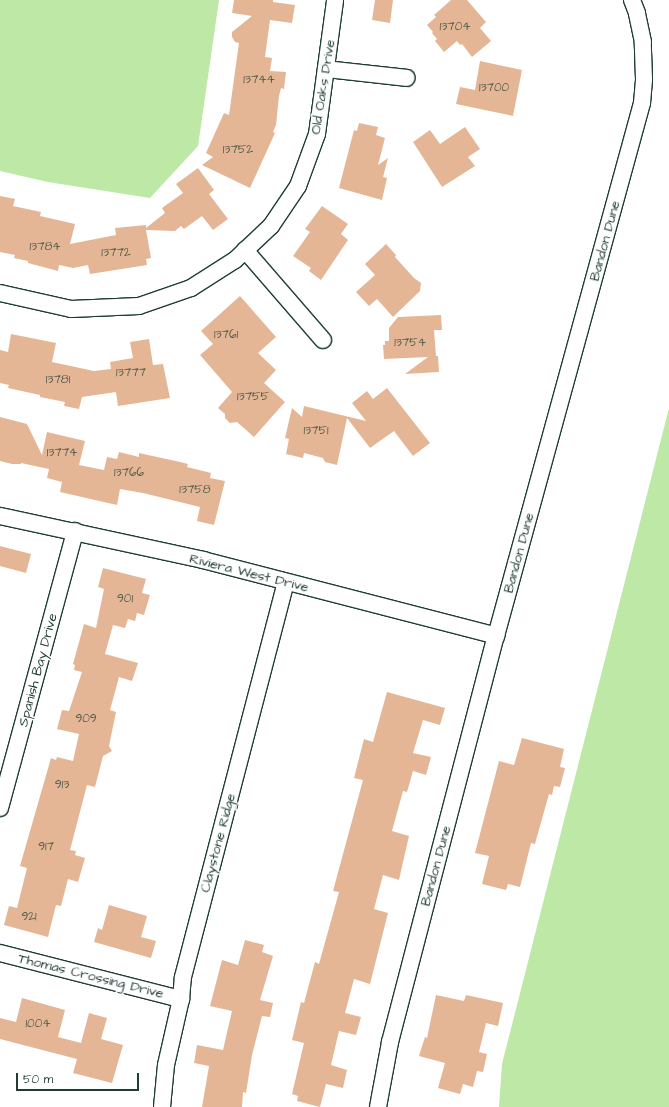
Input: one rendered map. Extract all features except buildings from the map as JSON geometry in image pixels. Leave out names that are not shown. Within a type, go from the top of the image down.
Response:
[{"type":"street","name":"Old Oaks Drive","points":[[0,293],[71,309],[139,306],[191,288],[235,260],[271,226],[298,186],[317,134],[334,0]]},
{"type":"street","name":"Bandon Dune","points":[[378,1107],[390,1042],[496,636],[642,103],[644,79],[643,42],[637,13],[632,0]]},
{"type":"street","points":[[326,68],[407,78]]},
{"type":"street","points":[[245,250],[324,340]]},
{"type":"street","name":"Riviera West Drive","points":[[0,516],[76,531],[203,560],[496,636]]},
{"type":"street","name":"Spanish Bay Drive","points":[[0,808],[76,531]]},
{"type":"street","name":"Claystone Ridge","points":[[162,1107],[166,1065],[181,999],[183,977],[286,582]]},
{"type":"street","name":"Thomas Crossing Drive","points":[[0,953],[181,999]]},
{"type":"green space","points":[[0,0],[219,0],[198,146],[150,198],[48,182],[0,171]]},
{"type":"green space","points":[[669,408],[669,1107],[499,1107],[502,1064]]}]
